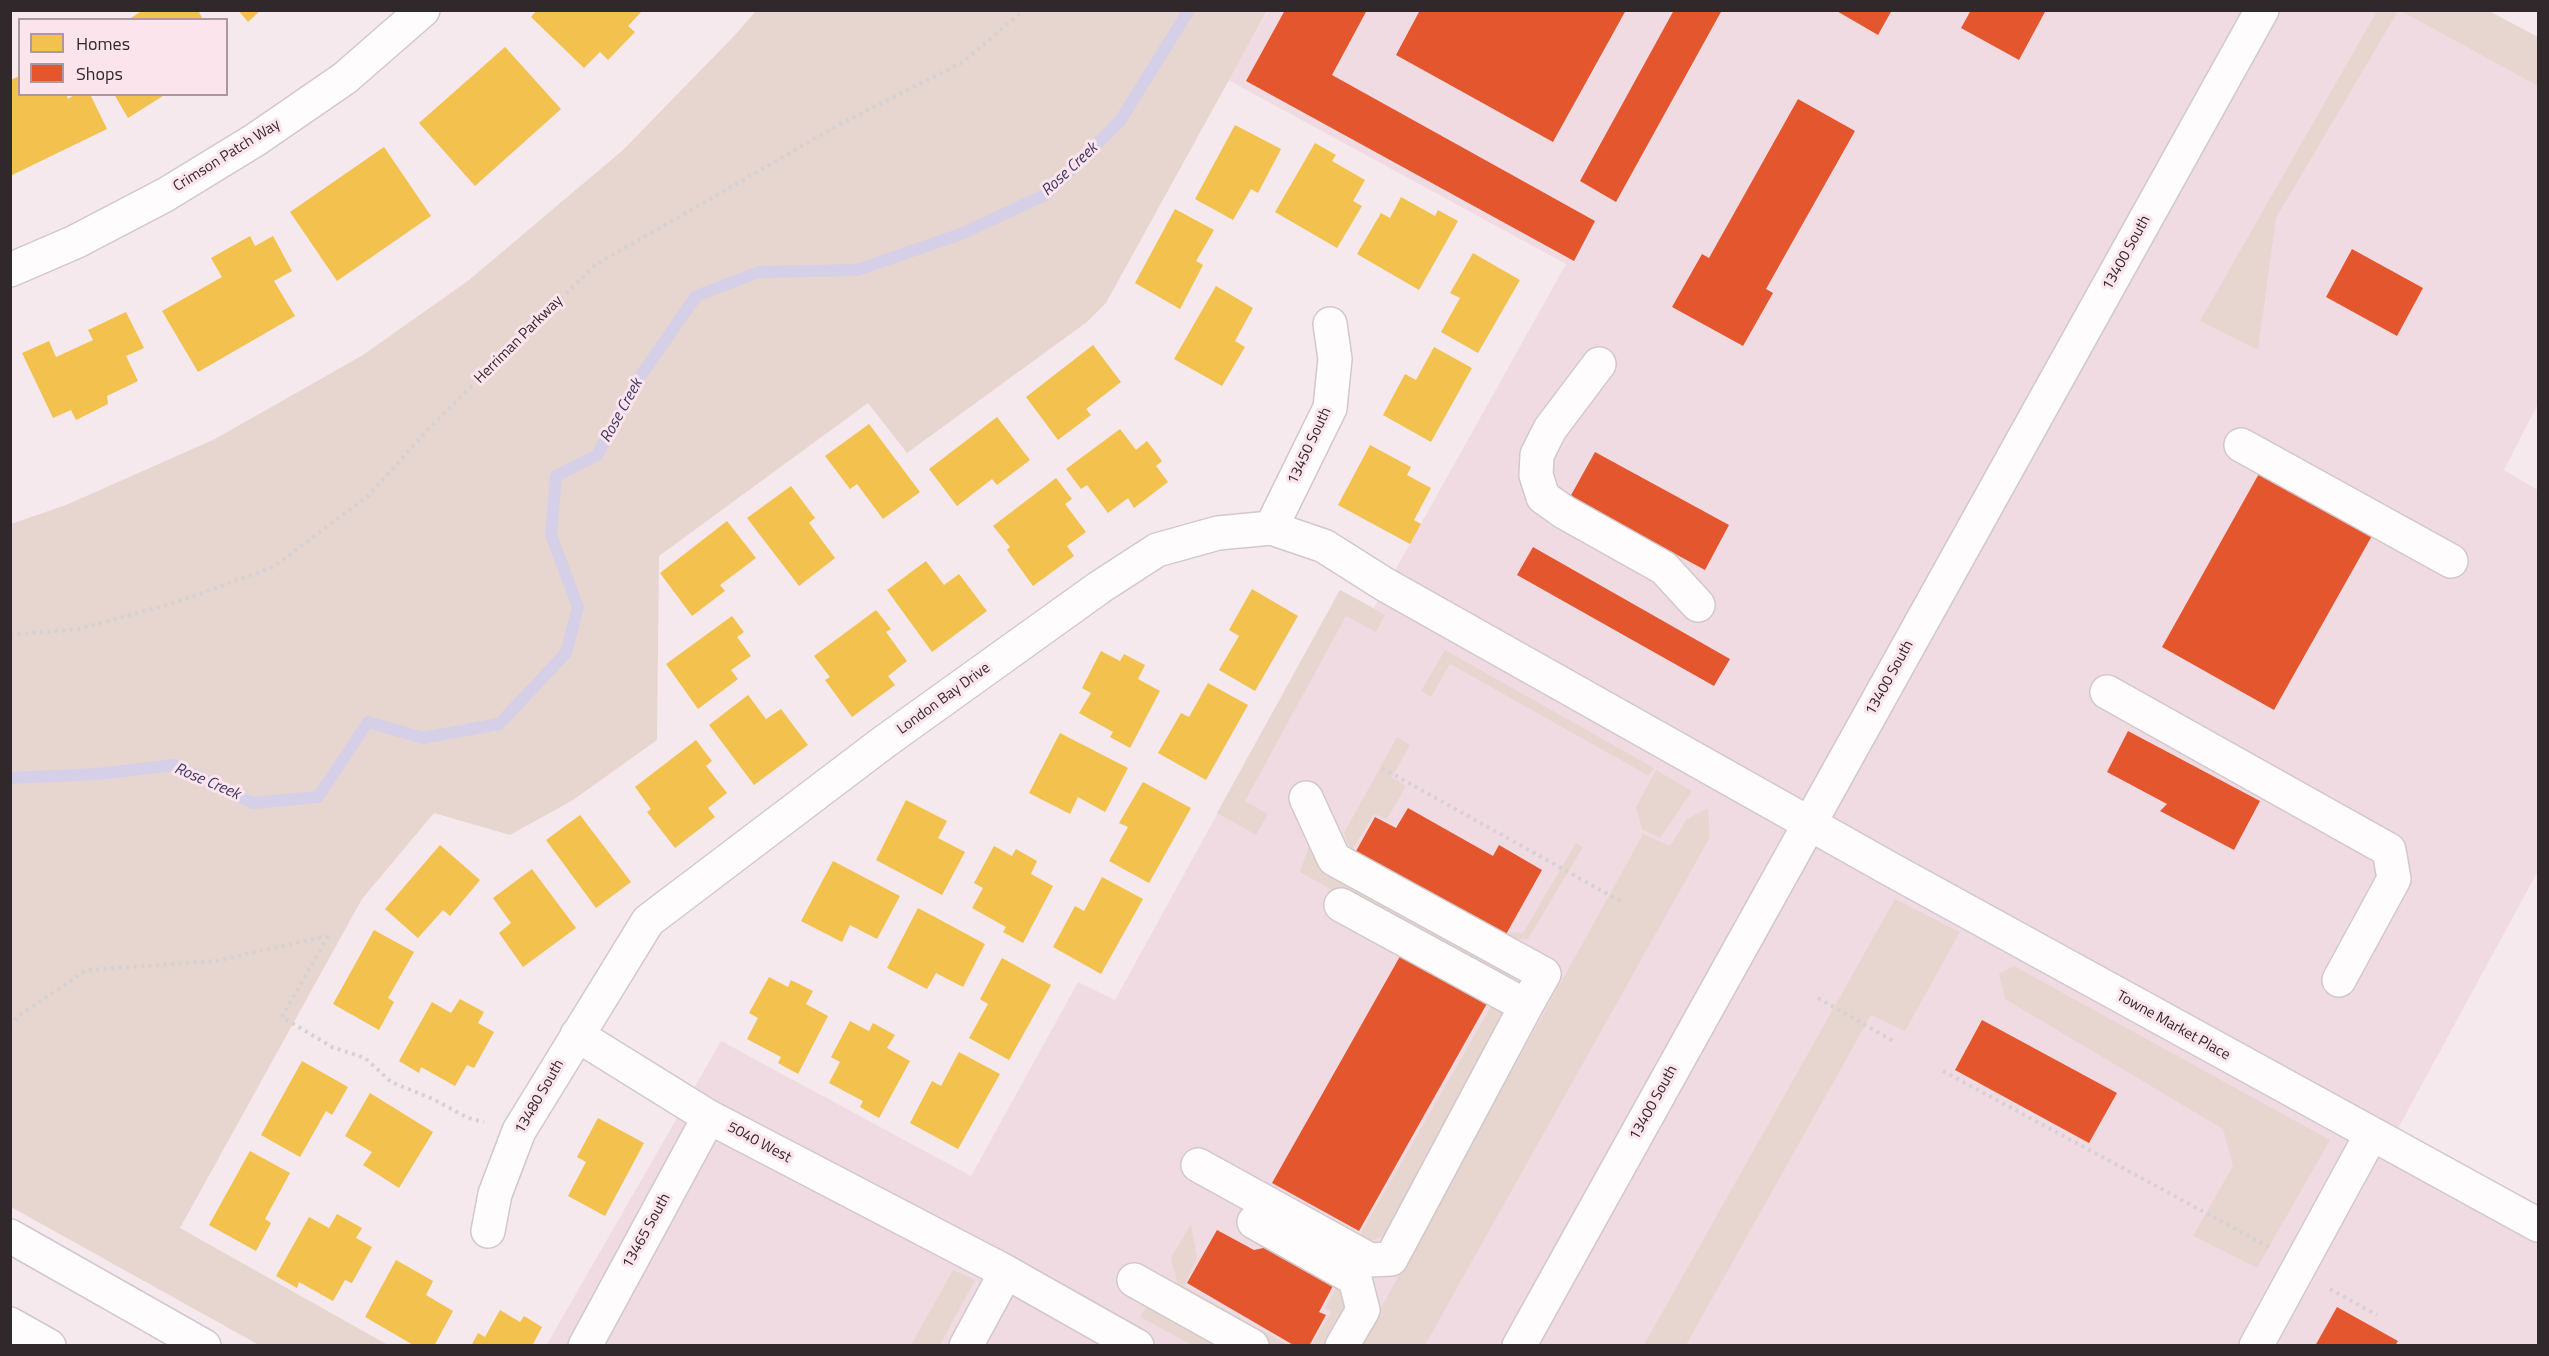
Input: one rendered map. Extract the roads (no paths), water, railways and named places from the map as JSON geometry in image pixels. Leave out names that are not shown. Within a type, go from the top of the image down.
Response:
[{"type":"street","name":"Crimson Patch Way","points":[[10,270],[75,242],[165,195],[255,140],[345,78],[423,10]]},
{"type":"street","name":"13400 South","points":[[1519,1346],[2262,10]]},
{"type":"street","name":"13450 South","points":[[1271,528],[1330,408],[1335,358],[1330,324]]},
{"type":"street","points":[[1599,364],[1550,429],[1537,455],[1536,475],[1544,496],[1564,512],[1664,568],[1698,605]]},
{"type":"street","points":[[2241,445],[2451,561]]},
{"type":"street","name":"London Bay Drive","points":[[577,1035],[648,921],[884,742],[1100,587],[1157,550],[1218,533],[1271,528],[1324,546],[1383,584]]},
{"type":"street","name":"Towne Market Place","points":[[1383,584],[1810,824],[2538,1225]]},
{"type":"street","points":[[2107,692],[2389,850],[2394,879],[2338,980]]},
{"type":"street","points":[[1306,798],[1334,859],[1545,974],[1391,1259],[1370,1260],[1193,1175],[1356,1279],[1363,1310],[1342,1346]]},
{"type":"street","points":[[1341,905],[1526,1006]]},
{"type":"street","name":"5040 West","points":[[577,1035],[709,1117],[1006,1272],[1137,1346]]},
{"type":"street","name":"13480 South","points":[[488,1231],[495,1194],[519,1131],[577,1035]]},
{"type":"street","name":"13465 South","points":[[585,1346],[709,1117]]},
{"type":"street","points":[[2256,1346],[2371,1135]]},
{"type":"street","points":[[10,1236],[204,1346]]},
{"type":"street","points":[[966,1346],[1006,1272]]},
{"type":"street","points":[[1134,1280],[1252,1346]]},
{"type":"street","points":[[10,1324],[49,1346]]},
{"type":"waterway","name":"Rose Creek","points":[[10,778],[98,774],[174,765],[253,803],[318,797],[368,722],[423,738],[499,724],[566,653],[578,607],[551,535],[556,476],[597,455],[640,377],[696,296],[759,272],[857,270],[961,234],[1047,194],[1120,121],[1189,10]]}]
